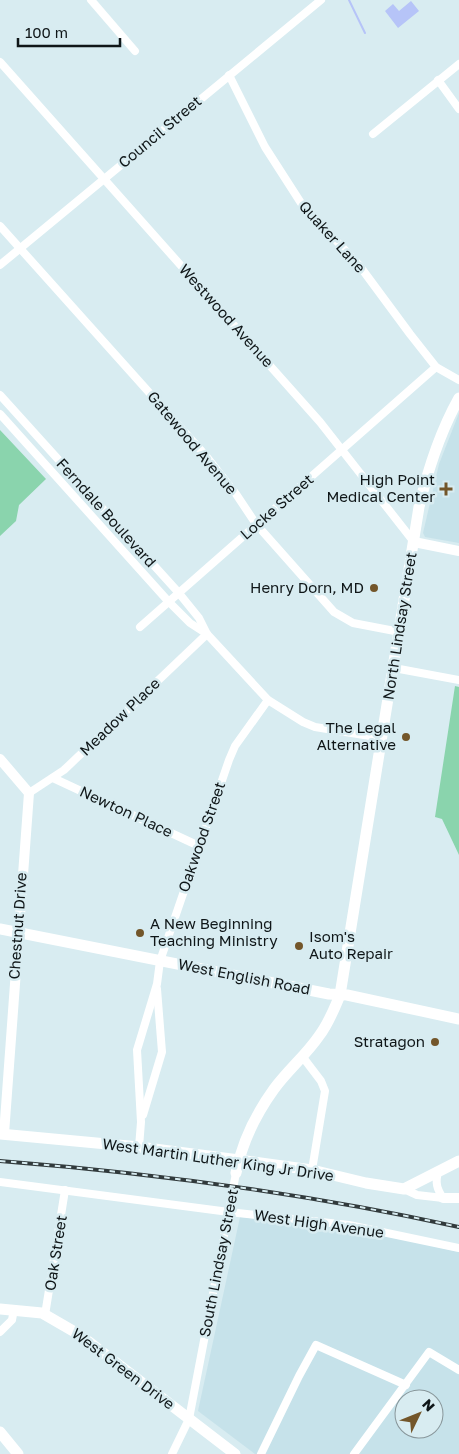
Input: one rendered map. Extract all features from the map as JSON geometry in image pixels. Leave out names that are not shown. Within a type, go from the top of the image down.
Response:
[{"type":"main road","name":"North Lindsay Street","points":[[302,1056],[319,1036],[331,1017],[340,995],[419,507],[429,467],[448,418],[459,398]]},
{"type":"main road","name":"West English Road","points":[[0,929],[459,1019]]},
{"type":"main road","name":"South Lindsay Street","points":[[236,1173],[248,1134],[263,1105],[279,1082],[302,1056]]},
{"type":"main road","name":"West Martin Luther King Jr Drive","points":[[2,1134],[139,1147],[239,1160],[312,1170],[366,1183],[404,1189]]},
{"type":"main road","points":[[404,1189],[459,1161]]},
{"type":"main road","name":"West Green Drive","points":[[0,1309],[14,1309],[45,1314],[80,1335],[235,1454]]},
{"type":"main road","points":[[0,1432],[18,1454]]},
{"type":"street","points":[[91,0],[135,51]]},
{"type":"street","name":"Council Street","points":[[0,266],[321,0]]},
{"type":"street","name":"Westwood Avenue","points":[[0,62],[266,360],[342,450],[414,542]]},
{"type":"street","points":[[373,134],[459,64]]},
{"type":"street","name":"Quaker Lane","points":[[229,75],[265,147],[301,203],[359,265],[436,367],[459,380]]},
{"type":"street","points":[[438,80],[459,109]]},
{"type":"street","name":"Gatewood Avenue","points":[[0,226],[206,456],[236,494],[256,524],[338,615],[353,622],[400,632]]},
{"type":"street","name":"Locke Street","points":[[140,627],[436,367]]},
{"type":"street","name":"Ferndale Boulevard","points":[[0,395],[178,592],[199,618],[206,634]]},
{"type":"street","name":"Ferndale Boulevard","points":[[0,414],[168,601],[190,623],[206,634],[268,700],[303,722],[315,727],[382,738]]},
{"type":"street","points":[[414,542],[459,551]]},
{"type":"street","name":"Meadow Place","points":[[29,793],[64,770],[206,634]]},
{"type":"street","points":[[394,668],[459,680]]},
{"type":"street","name":"Oakwood Street","points":[[139,1147],[141,1122],[137,1050],[157,984],[160,961],[235,746],[268,700]]},
{"type":"street","points":[[0,758],[29,793]]},
{"type":"street","name":"Newton Place","points":[[53,778],[199,846]]},
{"type":"street","name":"Chestnut Drive","points":[[2,1134],[29,793]]},
{"type":"street","name":"Oakwood Street","points":[[141,1122],[162,1052],[157,984]]},
{"type":"street","points":[[302,1056],[321,1081],[325,1091],[312,1170]]},
{"type":"street","points":[[438,1172],[436,1180],[438,1190],[443,1198]]},
{"type":"street","name":"South Lindsay Street","points":[[172,1454],[189,1419],[236,1173]]},
{"type":"street","name":"West High Avenue","points":[[0,1182],[229,1212],[349,1225],[459,1248]]},
{"type":"street","points":[[404,1189],[417,1195],[459,1198]]},
{"type":"street","name":"Oak Street","points":[[45,1314],[65,1190]]},
{"type":"street","points":[[0,1332],[12,1320],[14,1309]]},
{"type":"street","points":[[261,1454],[316,1345],[406,1385]]},
{"type":"street","points":[[354,1454],[429,1352],[459,1370]]},
{"type":"shaded area","name":"High Point Medical Center","points":[[459,413],[459,543],[425,537],[423,533],[439,464]]},
{"type":"shaded area","points":[[240,1217],[367,1231],[459,1252],[459,1454],[255,1454],[198,1411]]},
{"type":"green space","points":[[0,430],[46,479],[19,505],[16,521],[0,536]]},
{"type":"green space","points":[[455,686],[459,687],[459,855],[442,819],[435,817]]},
{"type":"water","points":[[411,1],[419,11],[398,28],[385,11],[393,4],[399,11]]},
{"type":"waterway","points":[[349,0],[365,33]]},
{"type":"railway","points":[[0,1161],[173,1178],[231,1186],[345,1204],[459,1227]]},
{"type":"place","name":"High Point Medical Center","points":[[446,489]]},
{"type":"place","name":"Henry Dorn, MD","points":[[374,588]]},
{"type":"place","name":"The Legal Alternative","points":[[406,737]]},
{"type":"place","name":"A New Beginning Teaching Ministry","points":[[140,933]]},
{"type":"place","name":"Isom's Auto Repair","points":[[299,946]]},
{"type":"place","name":"Stratagon","points":[[435,1042]]}]
